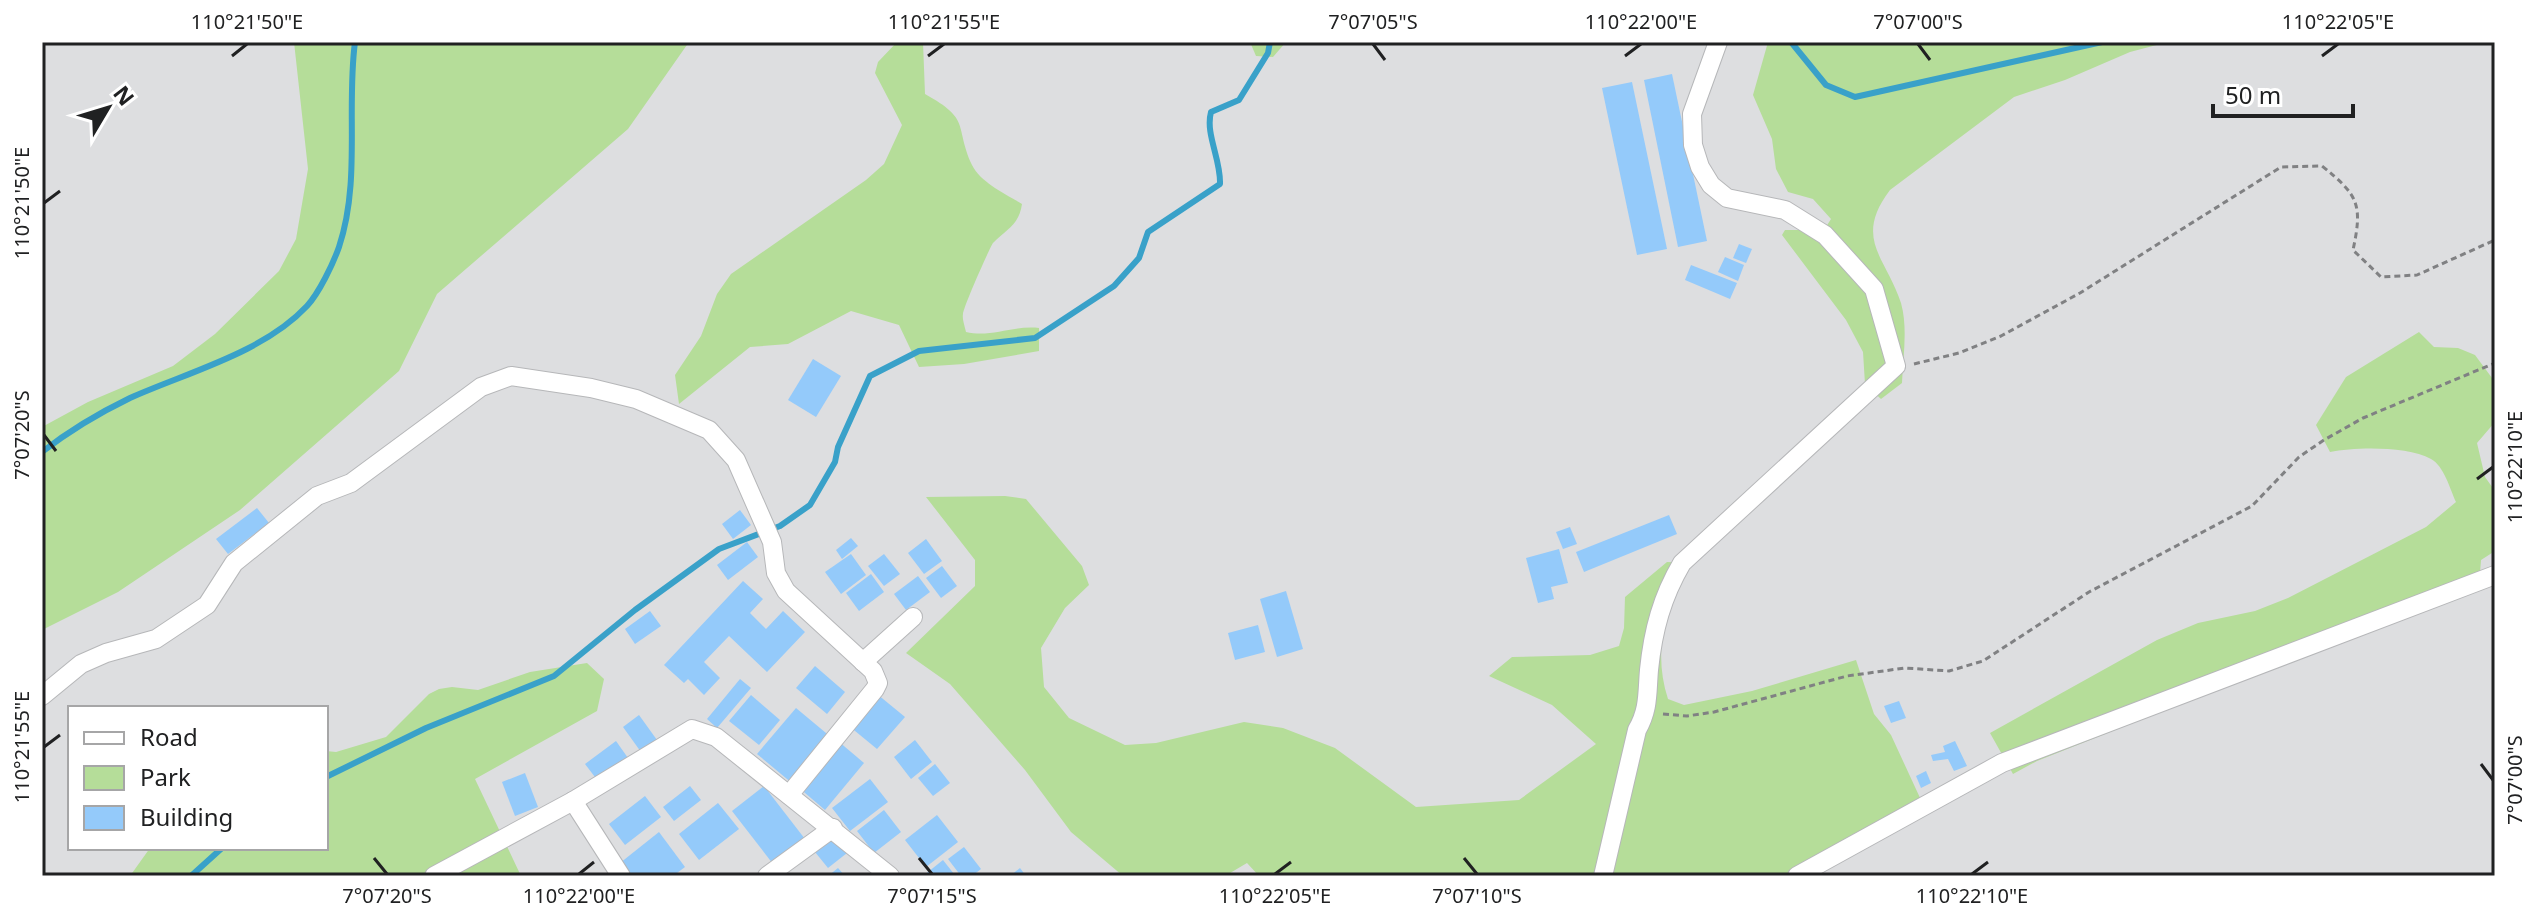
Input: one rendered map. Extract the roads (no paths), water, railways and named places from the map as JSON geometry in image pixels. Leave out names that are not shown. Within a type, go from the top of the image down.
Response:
[{"type":"street","points":[[1603,876],[1637,730],[1648,712],[1657,620],[1664,594],[1682,563],[1896,366],[1874,289],[1825,235],[1785,210],[1727,198],[1711,185],[1700,167],[1693,145],[1692,114],[1718,42]]},
{"type":"street","points":[[42,696],[81,664],[106,653],[156,639],[207,605],[234,563],[317,496],[351,483],[465,397],[499,378],[527,377],[636,399],[709,430],[736,460],[772,542],[776,573],[791,598],[877,678],[875,689],[789,795]]},
{"type":"street","points":[[1797,876],[2002,763],[2495,575]]},
{"type":"street","points":[[863,662],[913,617]]},
{"type":"street","points":[[434,876],[573,801],[692,729],[716,737],[890,876]]},
{"type":"street","points":[[573,801],[621,876]]},
{"type":"street","points":[[767,876],[833,828]]},
{"type":"waterway","points":[[42,452],[118,404],[224,360],[269,337],[312,300],[333,262],[346,222],[350,197],[355,42]]},
{"type":"waterway","points":[[328,776],[426,728],[554,676],[635,610],[719,549],[780,526],[810,505],[835,462],[838,447],[870,376],[919,351],[1035,338],[1114,286],[1139,258],[1148,232],[1220,184],[1210,129],[1211,112],[1239,100],[1268,53],[1270,42]]},
{"type":"waterway","points":[[1791,42],[1826,85],[1855,97],[2102,42]]},
{"type":"waterway","points":[[191,876],[220,850]]}]
